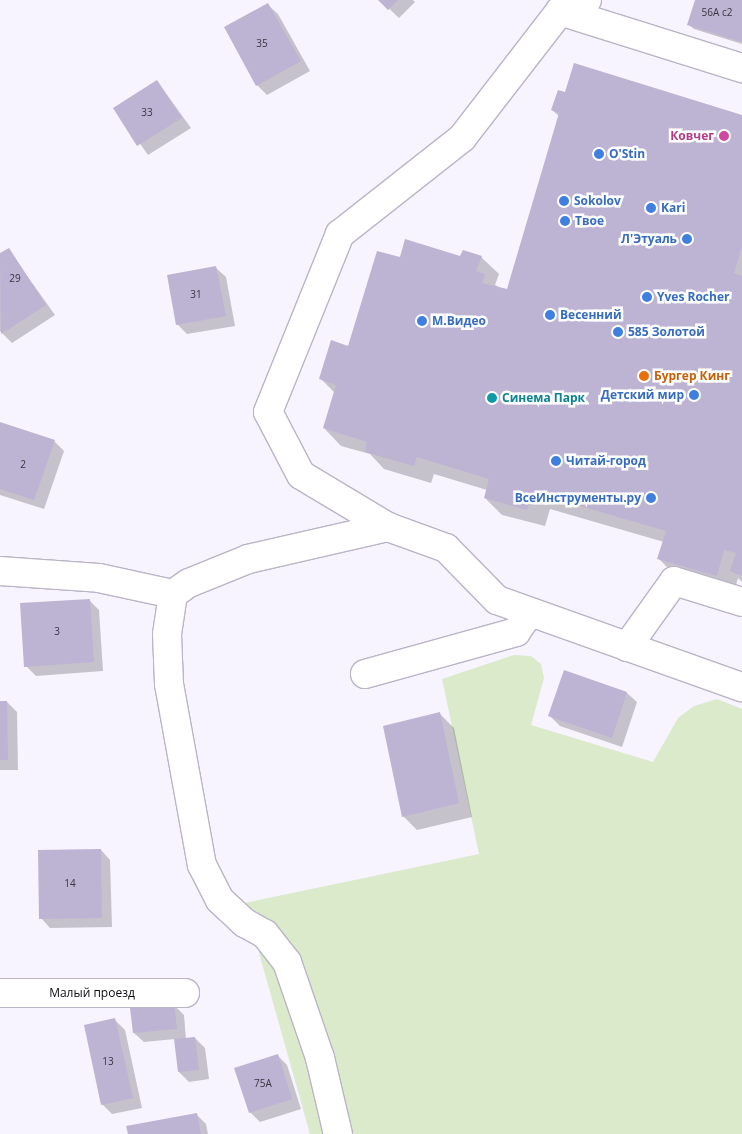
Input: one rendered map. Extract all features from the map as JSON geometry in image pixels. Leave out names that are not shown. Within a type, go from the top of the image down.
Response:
[{"type":"street","points":[[587,0],[560,11],[462,138],[340,234],[268,412],[301,475],[388,527],[446,548],[497,600],[742,686]]},
{"type":"street","points":[[560,11],[742,68]]},
{"type":"street","points":[[333,540],[349,526],[350,513],[342,500]]},
{"type":"street","points":[[0,571],[99,578],[173,594],[189,583],[248,559],[388,527]]},
{"type":"street","points":[[627,647],[674,580],[742,602]]},
{"type":"street","points":[[173,594],[167,634],[169,684],[202,865],[220,900],[245,923],[266,934],[287,962],[317,1049],[338,1134]]},
{"type":"street","points":[[365,674],[516,632],[530,612]]},
{"type":"street","name":"Малый проезд","points":[[0,994],[184,993]]},
{"type":"green space","points":[[514,655],[531,656],[541,664],[544,678],[531,725],[653,762],[678,718],[694,706],[717,699],[742,709],[742,1134],[310,1134],[245,903],[479,854],[442,679]]},
{"type":"building","points":[[378,0],[398,0],[388,10]]},
{"type":"building","points":[[695,0],[742,0],[742,42],[687,25]]},
{"type":"building","points":[[268,3],[301,61],[256,86],[224,27]]},
{"type":"building","name":"Весенний","points":[[574,63],[742,115],[742,247],[734,273],[742,276],[742,576],[730,571],[736,553],[724,550],[717,576],[657,559],[666,531],[532,492],[527,510],[484,498],[489,479],[417,457],[414,466],[365,452],[367,442],[323,428],[336,385],[319,379],[331,340],[348,346],[377,251],[400,257],[405,239],[460,256],[463,250],[482,256],[476,271],[485,274],[482,283],[507,289],[559,113],[551,110],[558,90],[565,92]]},
{"type":"building","points":[[157,80],[182,118],[137,146],[113,108]]},
{"type":"building","points":[[9,248],[46,305],[1,334],[0,253]]},
{"type":"building","points":[[216,266],[226,316],[176,325],[167,275]]},
{"type":"building","points":[[0,422],[55,440],[34,500],[0,489]]},
{"type":"building","points":[[90,599],[94,662],[24,667],[20,603]]},
{"type":"building","points":[[564,670],[627,692],[612,738],[548,716]]},
{"type":"building","points":[[0,701],[7,701],[8,760],[0,760]]},
{"type":"building","points":[[440,712],[459,803],[402,817],[383,726]]},
{"type":"building","points":[[101,849],[102,918],[39,919],[38,850]]},
{"type":"building","points":[[174,1003],[177,1029],[133,1033],[130,1008]]},
{"type":"building","points":[[115,1018],[133,1098],[101,1105],[84,1025]]},
{"type":"building","points":[[195,1037],[199,1070],[178,1072],[174,1039]]},
{"type":"building","points":[[278,1054],[292,1099],[249,1113],[234,1068]]},
{"type":"building","points":[[197,1113],[201,1134],[128,1134],[126,1126]]},
{"type":"place","name":"Ковчег","points":[[724,136]]},
{"type":"place","name":"O'Stin","points":[[599,154]]},
{"type":"place","name":"Sokolov","points":[[564,201]]},
{"type":"place","name":"Kari","points":[[651,208]]},
{"type":"place","name":"Твое","points":[[565,221]]},
{"type":"place","name":"Л'Этуаль","points":[[687,239]]},
{"type":"place","name":"Yves Rocher","points":[[647,297]]},
{"type":"place","name":"Весенний","points":[[550,315]]},
{"type":"place","name":"М.Видео","points":[[422,321]]},
{"type":"place","name":"585 Золотой","points":[[618,332]]},
{"type":"place","name":"Бургер Кинг","points":[[644,376]]},
{"type":"place","name":"Детский мир","points":[[694,395]]},
{"type":"place","name":"Синема Парк","points":[[492,398]]},
{"type":"place","name":"Читай-город","points":[[556,461]]},
{"type":"place","name":"ВсеИнструменты.ру","points":[[651,498]]}]
